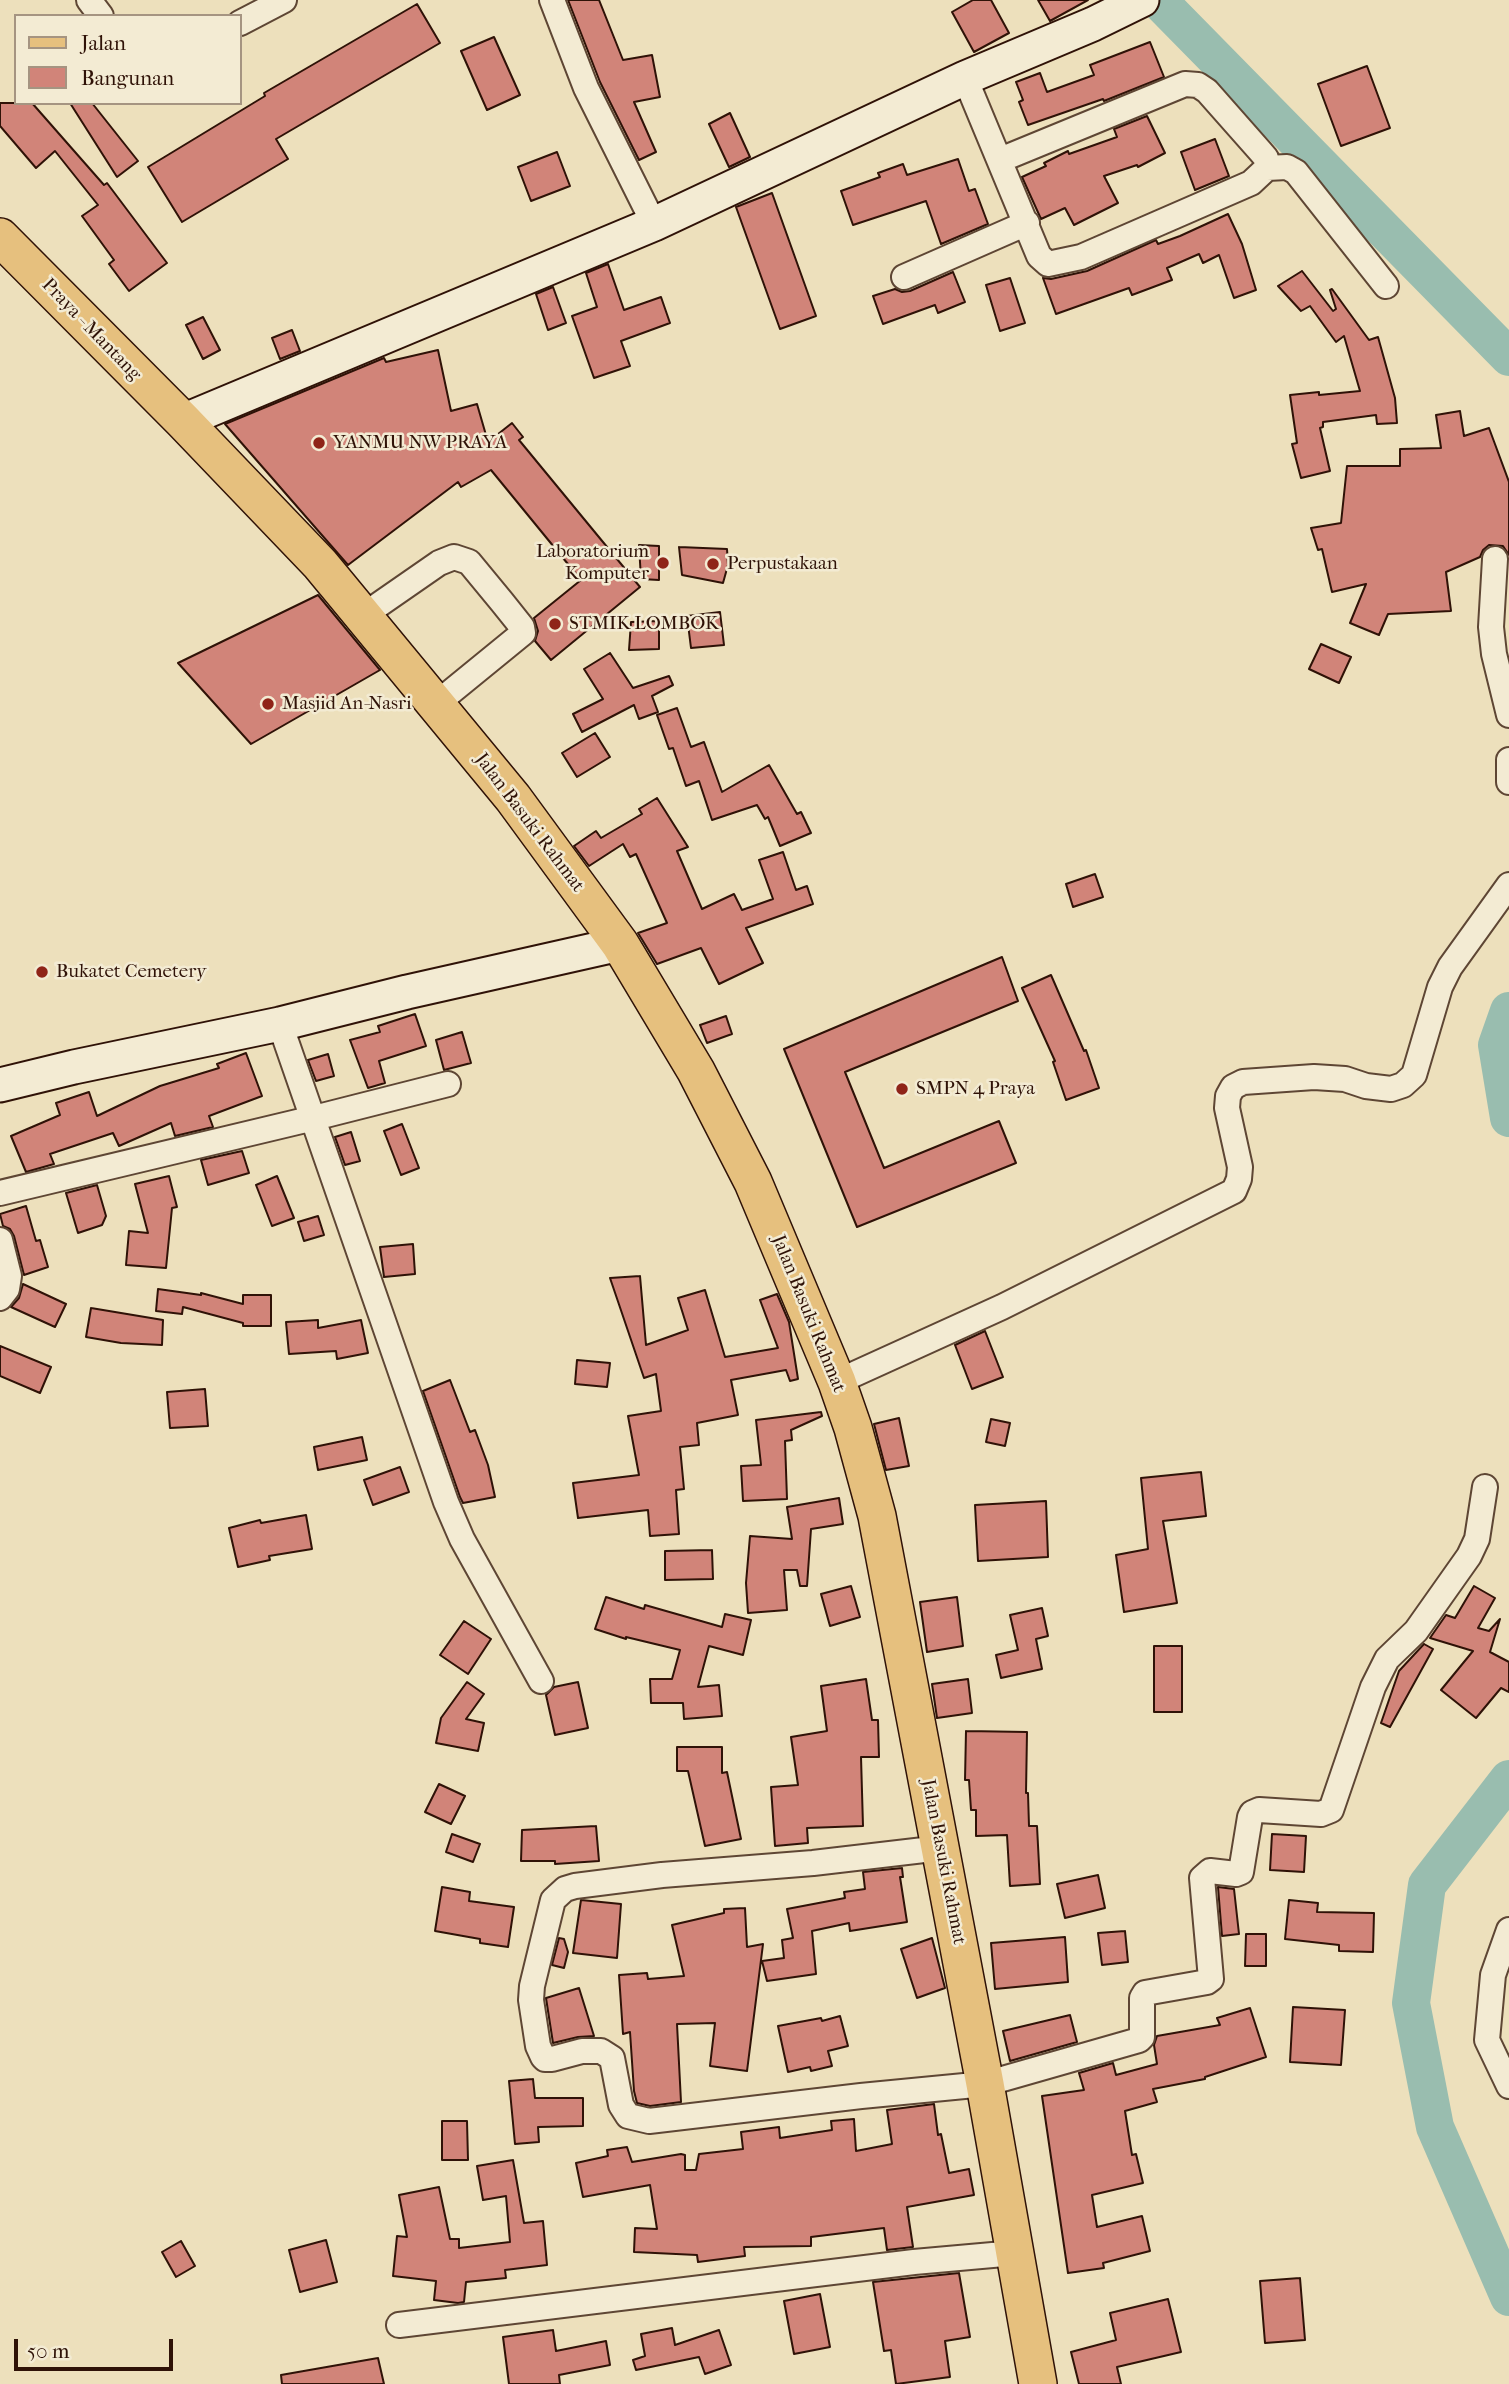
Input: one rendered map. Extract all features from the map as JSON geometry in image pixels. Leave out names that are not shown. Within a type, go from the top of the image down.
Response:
[{"type":"main road","points":[[183,421],[654,224],[965,78],[1093,24],[1142,0]]},
{"type":"main road","name":"Praya - Mantang","points":[[0,237],[183,421]]},
{"type":"main road","name":"Jalan Basuki Rahmat","points":[[183,421],[320,564],[513,798],[620,944],[696,1071],[747,1170],[837,1382],[853,1428],[877,1516],[985,2084],[1038,2384]]},
{"type":"main road","points":[[0,1085],[281,1024],[407,992],[620,944]]},
{"type":"street","points":[[242,22],[284,0]]},
{"type":"street","points":[[552,0],[586,88],[654,224]]},
{"type":"street","points":[[965,78],[1039,256],[1048,264],[1081,257],[1251,183],[1266,168],[1287,167],[1296,172],[1386,286]]},
{"type":"street","points":[[1000,160],[1185,84],[1198,85],[1207,91],[1261,151],[1266,168]]},
{"type":"street","points":[[904,277],[1027,223]]},
{"type":"street","points":[[364,615],[439,563],[454,556],[469,562],[502,602],[522,627],[523,633],[436,704]]},
{"type":"street","points":[[1495,559],[1490,627],[1509,715]]},
{"type":"street","points":[[1509,760],[1509,782]]},
{"type":"street","points":[[837,1382],[1002,1307],[1234,1191],[1240,1179],[1240,1167],[1227,1108],[1228,1096],[1233,1087],[1243,1082],[1314,1077],[1345,1079],[1366,1086],[1391,1089],[1403,1085],[1414,1075],[1440,987],[1450,967],[1509,886]]},
{"type":"street","points":[[281,1024],[450,1514],[541,1681]]},
{"type":"street","points":[[0,1193],[448,1084]]},
{"type":"street","points":[[0,1240],[9,1276],[7,1289],[0,1298]]},
{"type":"street","points":[[941,1848],[813,1863],[662,1875],[565,1889],[553,1900],[532,1986],[531,2000],[538,2046],[545,2059],[582,2051],[601,2051],[612,2058],[621,2105],[628,2116],[649,2121],[985,2084],[1139,2040],[1142,2037],[1142,1998],[1145,1993],[1210,1981],[1212,1977],[1202,1878],[1210,1871],[1236,1874],[1241,1872],[1250,1816],[1255,1811],[1321,1814],[1331,1810],[1373,1687],[1387,1659],[1416,1631],[1469,1556],[1476,1539],[1485,1487]]},
{"type":"street","points":[[1509,1930],[1493,1975],[1487,2040],[1509,2085]]},
{"type":"street","points":[[399,2325],[901,2264],[1015,2253]]},
{"type":"building","points":[[568,0],[599,0],[623,60],[652,55],[660,97],[634,102],[656,152],[639,160],[600,82]]},
{"type":"building","points":[[973,0],[991,0],[1009,33],[974,52],[952,12]]},
{"type":"building","points":[[1038,0],[1088,0],[1050,21]]},
{"type":"building","points":[[417,4],[440,43],[276,139],[288,159],[182,222],[148,167],[265,96],[264,93]]},
{"type":"building","points":[[494,37],[520,95],[487,110],[461,51]]},
{"type":"building","points":[[1150,42],[1164,77],[1104,101],[1103,99],[1028,125],[1019,102],[1023,100],[1016,82],[1040,73],[1047,92],[1094,75],[1090,65]]},
{"type":"building","points":[[1367,66],[1390,128],[1341,146],[1318,84]]},
{"type":"building","points":[[0,103],[34,105],[104,185],[107,183],[167,263],[129,291],[109,264],[114,260],[82,216],[98,205],[55,151],[36,168],[0,126]]},
{"type":"building","points":[[71,105],[94,105],[138,161],[117,177]]},
{"type":"building","points":[[730,113],[750,157],[729,167],[709,124]]},
{"type":"building","points":[[1147,116],[1165,153],[1138,167],[1137,165],[1104,176],[1118,203],[1074,225],[1065,208],[1041,219],[1022,177],[1046,166],[1044,163],[1068,151],[1069,154],[1117,137],[1114,129]]},
{"type":"building","points":[[1215,139],[1229,176],[1195,190],[1181,152]]},
{"type":"building","points":[[557,152],[570,186],[531,201],[518,167]]},
{"type":"building","points":[[958,159],[969,191],[975,189],[988,224],[941,244],[926,201],[853,225],[841,191],[880,177],[878,173],[903,164],[907,175]]},
{"type":"building","points":[[772,193],[816,316],[780,329],[736,207]]},
{"type":"building","points":[[1228,214],[1242,244],[1256,290],[1234,298],[1219,255],[1203,263],[1199,254],[1167,268],[1172,280],[1132,295],[1129,288],[1056,314],[1043,278],[1051,279],[1087,271],[1156,240],[1158,244]]},
{"type":"building","points":[[608,264],[624,310],[661,297],[670,323],[621,341],[630,366],[594,378],[572,316],[597,307],[586,273]]},
{"type":"building","points":[[1302,271],[1333,311],[1336,309],[1330,290],[1332,289],[1369,340],[1378,337],[1395,398],[1397,423],[1377,424],[1376,415],[1323,422],[1323,427],[1320,428],[1330,471],[1301,478],[1292,444],[1297,443],[1290,395],[1360,391],[1344,336],[1336,342],[1310,306],[1301,311],[1278,286]]},
{"type":"building","points":[[953,272],[965,302],[938,313],[935,305],[883,324],[873,296],[895,289],[910,291]]},
{"type":"building","points":[[1010,278],[1025,323],[1000,331],[986,285]]},
{"type":"building","points":[[553,287],[566,323],[548,330],[536,294]]},
{"type":"building","points":[[203,317],[220,350],[203,359],[186,325]]},
{"type":"building","points":[[292,330],[300,351],[280,359],[272,338]]},
{"type":"building","points":[[438,350],[451,411],[477,404],[488,442],[512,423],[523,437],[519,440],[640,587],[551,660],[535,641],[538,631],[534,618],[581,580],[491,470],[461,487],[458,482],[348,565],[225,424],[384,358],[386,362]]},
{"type":"building","points":[[1460,411],[1464,436],[1489,428],[1509,482],[1509,555],[1503,546],[1489,545],[1480,557],[1446,572],[1451,611],[1388,614],[1379,635],[1350,623],[1366,584],[1332,592],[1322,549],[1318,550],[1311,528],[1341,523],[1347,466],[1400,466],[1400,449],[1441,448],[1436,415]]},
{"type":"building","points":[[639,545],[659,546],[659,580],[641,579]]},
{"type":"building","name":"Perpustakaan","points":[[679,547],[727,549],[728,565],[723,583],[682,575]]},
{"type":"building","name":"Masjid An-Nasri","points":[[318,595],[380,670],[251,744],[178,663]]},
{"type":"building","points":[[720,612],[724,645],[691,648],[687,616]]},
{"type":"building","points":[[659,621],[659,649],[629,650],[631,622]]},
{"type":"building","points":[[1321,644],[1351,657],[1339,683],[1309,669]]},
{"type":"building","points":[[610,653],[633,688],[669,676],[673,685],[652,696],[658,712],[639,719],[634,705],[582,732],[573,714],[603,699],[584,669]]},
{"type":"building","points":[[677,708],[691,747],[704,742],[722,792],[769,765],[797,814],[801,812],[811,833],[780,846],[768,817],[765,819],[757,805],[712,820],[699,781],[686,786],[673,748],[669,749],[657,715]]},
{"type":"building","points":[[595,733],[610,757],[577,777],[562,753]]},
{"type":"building","points":[[657,798],[688,847],[677,851],[702,909],[734,894],[742,910],[773,899],[759,860],[783,852],[796,890],[807,886],[813,904],[746,928],[763,963],[719,984],[701,948],[657,964],[638,933],[667,923],[636,854],[630,857],[623,844],[589,866],[574,846],[596,831],[601,838],[642,814],[639,809]]},
{"type":"building","points":[[1095,874],[1103,897],[1073,907],[1066,884]]},
{"type":"building","points":[[1002,957],[1018,1001],[845,1072],[884,1168],[999,1121],[1016,1163],[857,1227],[784,1049]]},
{"type":"building","points":[[1051,975],[1084,1051],[1086,1050],[1099,1088],[1066,1100],[1053,1062],[1055,1061],[1022,988]]},
{"type":"building","points":[[415,1014],[426,1046],[379,1061],[385,1083],[368,1088],[350,1040],[380,1032],[378,1026]]},
{"type":"building","points":[[726,1016],[732,1034],[707,1043],[700,1025]]},
{"type":"building","points":[[462,1032],[471,1063],[444,1070],[436,1040]]},
{"type":"building","points":[[246,1053],[262,1096],[209,1116],[213,1127],[175,1136],[171,1123],[119,1146],[113,1133],[50,1154],[54,1164],[26,1172],[11,1136],[60,1115],[56,1103],[89,1092],[97,1116],[160,1086],[219,1068],[217,1064]]},
{"type":"building","points":[[328,1054],[334,1076],[316,1081],[308,1060]]},
{"type":"building","points":[[402,1124],[419,1168],[401,1175],[384,1131]]},
{"type":"building","points":[[351,1132],[360,1161],[345,1165],[335,1137]]},
{"type":"building","points":[[242,1151],[249,1173],[208,1185],[201,1160]]},
{"type":"building","points":[[169,1176],[177,1207],[172,1208],[166,1268],[126,1265],[129,1231],[148,1233],[135,1184]]},
{"type":"building","points":[[277,1176],[294,1218],[272,1226],[256,1185]]},
{"type":"building","points":[[97,1185],[106,1216],[102,1225],[78,1233],[66,1193]]},
{"type":"building","points":[[26,1206],[36,1241],[40,1240],[48,1267],[24,1275],[14,1236],[10,1229],[3,1226],[0,1214]]},
{"type":"building","points":[[318,1216],[324,1235],[304,1241],[298,1222]]},
{"type":"building","points":[[413,1244],[415,1274],[384,1277],[380,1247]]},
{"type":"building","points":[[640,1276],[646,1345],[688,1330],[678,1298],[705,1290],[725,1357],[778,1348],[760,1300],[777,1294],[789,1322],[798,1379],[790,1381],[786,1370],[731,1380],[738,1415],[697,1423],[699,1445],[680,1447],[684,1489],[676,1490],[679,1534],[650,1536],[648,1510],[578,1518],[573,1483],[639,1475],[628,1416],[661,1411],[656,1374],[644,1378],[610,1278]]},
{"type":"building","points":[[23,1284],[66,1304],[55,1327],[11,1307],[19,1298]]},
{"type":"building","points":[[158,1289],[201,1293],[243,1304],[243,1295],[271,1295],[271,1326],[243,1326],[243,1323],[183,1307],[182,1314],[156,1311]]},
{"type":"building","points":[[91,1308],[163,1320],[162,1345],[121,1343],[86,1337]]},
{"type":"building","points":[[318,1320],[318,1328],[361,1320],[368,1353],[337,1359],[336,1351],[289,1354],[286,1322]]},
{"type":"building","points":[[985,1331],[1003,1377],[972,1389],[955,1345]]},
{"type":"building","points":[[0,1346],[51,1367],[40,1393],[0,1376]]},
{"type":"building","points":[[577,1360],[610,1363],[607,1387],[575,1384]]},
{"type":"building","points":[[450,1380],[470,1432],[475,1430],[488,1465],[495,1497],[463,1503],[460,1497],[423,1391]]},
{"type":"building","points":[[205,1389],[208,1426],[170,1428],[167,1392]]},
{"type":"building","points":[[821,1412],[822,1416],[791,1430],[792,1440],[785,1441],[787,1499],[743,1501],[741,1466],[761,1465],[756,1420]]},
{"type":"building","points":[[899,1418],[909,1466],[886,1470],[874,1424]]},
{"type":"building","points":[[991,1419],[1010,1423],[1005,1446],[986,1442]]},
{"type":"building","points":[[362,1437],[367,1460],[318,1470],[314,1447]]},
{"type":"building","points":[[400,1467],[409,1492],[373,1505],[364,1480]]},
{"type":"building","points":[[1201,1472],[1206,1516],[1163,1521],[1177,1603],[1124,1612],[1116,1555],[1148,1549],[1141,1478]]},
{"type":"building","points":[[839,1498],[843,1524],[811,1529],[807,1586],[800,1586],[797,1570],[784,1570],[787,1610],[748,1613],[746,1583],[750,1536],[792,1539],[787,1507]]},
{"type":"building","points":[[1046,1501],[1048,1557],[978,1561],[975,1505]]},
{"type":"building","points":[[306,1515],[312,1549],[269,1556],[270,1560],[238,1567],[229,1528],[260,1520],[261,1523]]},
{"type":"building","points":[[712,1550],[713,1579],[665,1580],[665,1551]]},
{"type":"building","points":[[851,1586],[860,1617],[830,1626],[821,1594]]},
{"type":"building","points":[[1474,1586],[1495,1598],[1478,1628],[1489,1631],[1500,1619],[1490,1652],[1509,1662],[1509,1692],[1501,1688],[1476,1718],[1441,1690],[1473,1651],[1430,1638],[1446,1615],[1455,1618]]},
{"type":"building","points":[[606,1597],[644,1609],[645,1605],[722,1627],[725,1614],[751,1620],[743,1655],[709,1646],[698,1687],[719,1685],[722,1716],[684,1719],[683,1703],[651,1703],[650,1679],[672,1679],[680,1650],[626,1639],[595,1629]]},
{"type":"building","points":[[957,1597],[963,1646],[927,1652],[920,1602]]},
{"type":"building","points":[[1042,1608],[1048,1636],[1036,1639],[1042,1669],[1001,1678],[996,1655],[1018,1650],[1010,1615]]},
{"type":"building","points":[[464,1621],[491,1639],[468,1674],[440,1655]]},
{"type":"building","points":[[1424,1644],[1433,1649],[1390,1727],[1381,1723],[1399,1671]]},
{"type":"building","points":[[1154,1646],[1182,1646],[1182,1712],[1154,1712]]},
{"type":"building","points":[[866,1679],[872,1720],[878,1720],[879,1757],[861,1757],[863,1826],[807,1828],[808,1843],[775,1846],[771,1787],[798,1785],[791,1737],[827,1731],[821,1686]]},
{"type":"building","points":[[968,1679],[972,1713],[937,1718],[932,1684]]},
{"type":"building","points":[[467,1682],[484,1694],[466,1719],[484,1723],[478,1751],[436,1743],[441,1718]]},
{"type":"building","points":[[578,1682],[588,1728],[555,1735],[546,1695],[554,1687]]},
{"type":"building","points":[[966,1731],[1027,1732],[1026,1793],[1029,1826],[1037,1826],[1040,1884],[1010,1886],[1007,1835],[976,1836],[976,1810],[971,1810],[969,1780],[965,1780]]},
{"type":"building","points":[[677,1747],[722,1747],[722,1773],[727,1772],[741,1839],[705,1846],[688,1771],[677,1771]]},
{"type":"building","points":[[439,1784],[465,1796],[451,1824],[425,1812]]},
{"type":"building","points":[[596,1826],[599,1861],[555,1864],[555,1861],[521,1861],[522,1830]]},
{"type":"building","points":[[452,1834],[480,1844],[473,1862],[446,1852]]},
{"type":"building","points":[[1272,1834],[1306,1836],[1304,1872],[1270,1870]]},
{"type":"building","points":[[902,1868],[903,1877],[900,1877],[907,1922],[850,1931],[849,1923],[812,1931],[816,1974],[767,1981],[762,1961],[784,1958],[782,1940],[793,1938],[787,1909],[845,1898],[844,1892],[865,1889],[863,1872]]},
{"type":"building","points":[[1098,1875],[1105,1908],[1065,1918],[1057,1884]]},
{"type":"building","points":[[442,1887],[470,1892],[469,1901],[514,1907],[508,1947],[435,1931]]},
{"type":"building","points":[[1218,1887],[1234,1889],[1239,1934],[1222,1936]]},
{"type":"building","points":[[581,1900],[621,1904],[617,1958],[573,1953]]},
{"type":"building","points":[[1289,1900],[1318,1903],[1317,1912],[1374,1913],[1373,1952],[1339,1951],[1339,1945],[1285,1939]]},
{"type":"building","points":[[745,1908],[747,1947],[763,1944],[747,2071],[710,2066],[715,2023],[677,2024],[681,2102],[650,2106],[637,2103],[630,2032],[623,2034],[619,1975],[647,1973],[648,1979],[684,1976],[672,1925],[724,1913],[724,1909]]},
{"type":"building","points":[[1125,1931],[1128,1962],[1102,1965],[1098,1933]]},
{"type":"building","points":[[1246,1934],[1266,1934],[1266,1966],[1245,1966]]},
{"type":"building","points":[[1065,1937],[1068,1982],[995,1989],[991,1943]]},
{"type":"building","points":[[559,1938],[564,1939],[568,1952],[564,1968],[552,1965]]},
{"type":"building","points":[[932,1938],[945,1988],[917,1998],[901,1949]]},
{"type":"building","points":[[579,1988],[594,2036],[553,2043],[546,1998]]},
{"type":"building","points":[[1293,2007],[1345,2010],[1341,2065],[1290,2062]]},
{"type":"building","points":[[1250,2008],[1266,2057],[1205,2079],[1153,2089],[1157,2102],[1125,2111],[1132,2155],[1136,2154],[1143,2183],[1092,2195],[1097,2227],[1142,2216],[1150,2251],[1103,2263],[1104,2268],[1068,2273],[1042,2096],[1084,2090],[1079,2073],[1113,2063],[1116,2075],[1157,2064],[1154,2045],[1157,2036],[1220,2025],[1217,2018]]},
{"type":"building","points":[[1070,2015],[1077,2042],[1010,2061],[1003,2031]]},
{"type":"building","points":[[840,2016],[848,2046],[828,2051],[832,2066],[811,2071],[810,2067],[788,2072],[778,2026]]},
{"type":"building","points":[[533,2079],[535,2098],[583,2098],[583,2126],[538,2127],[539,2142],[515,2144],[509,2081]]},
{"type":"building","points":[[934,2104],[938,2135],[941,2134],[949,2173],[969,2169],[974,2195],[907,2207],[913,2247],[887,2250],[884,2228],[811,2237],[811,2246],[744,2247],[745,2256],[698,2262],[697,2255],[634,2252],[635,2228],[657,2229],[650,2185],[583,2197],[576,2163],[608,2156],[607,2150],[627,2147],[632,2162],[681,2154],[685,2155],[685,2170],[696,2170],[699,2154],[743,2149],[741,2132],[779,2127],[780,2138],[832,2130],[831,2121],[854,2119],[856,2151],[892,2144],[887,2110]]},
{"type":"building","points":[[442,2121],[467,2121],[468,2160],[442,2160]]},
{"type":"building","points":[[513,2160],[524,2223],[543,2221],[547,2265],[505,2270],[506,2278],[466,2282],[464,2302],[458,2303],[434,2300],[436,2281],[393,2276],[397,2236],[407,2237],[399,2195],[439,2187],[450,2239],[459,2239],[459,2248],[510,2242],[506,2196],[483,2200],[477,2166]]},
{"type":"building","points":[[326,2240],[337,2282],[300,2292],[289,2250]]},
{"type":"building","points":[[181,2241],[195,2266],[176,2277],[162,2252]]},
{"type":"building","points":[[959,2273],[970,2337],[945,2341],[950,2377],[896,2384],[891,2350],[884,2351],[873,2282]]},
{"type":"building","points":[[1300,2278],[1305,2340],[1265,2343],[1260,2281]]},
{"type":"building","points":[[820,2294],[830,2347],[794,2354],[784,2301]]},
{"type":"building","points":[[1168,2299],[1181,2352],[1117,2367],[1121,2384],[1079,2384],[1071,2352],[1116,2340],[1110,2313]]},
{"type":"building","points":[[672,2328],[675,2345],[719,2330],[731,2365],[705,2374],[699,2357],[636,2370],[633,2360],[645,2356],[641,2334]]},
{"type":"building","points":[[553,2330],[556,2351],[606,2341],[610,2365],[559,2375],[560,2384],[509,2384],[503,2337]]},
{"type":"building","points":[[378,2358],[384,2384],[282,2384],[281,2375]]},
{"type":"waterway","points":[[1158,0],[1509,357]]},
{"type":"waterway","points":[[1509,1011],[1497,1045],[1509,1118]]},
{"type":"waterway","points":[[1509,1779],[1427,1885],[1411,2003],[1435,2127],[1509,2297]]},
{"type":"place","name":"YANMU NW PRAYA","points":[[319,443]]},
{"type":"place","name":"Laboratorium Komputer","points":[[663,563]]},
{"type":"place","name":"Perpustakaan","points":[[713,564]]},
{"type":"place","name":"STMIK LOMBOK","points":[[555,624]]},
{"type":"place","name":"Masjid An-Nasri","points":[[268,704]]},
{"type":"place","name":"Bukatet Cemetery","points":[[42,972]]},
{"type":"place","name":"SMPN 4 Praya","points":[[902,1089]]}]
